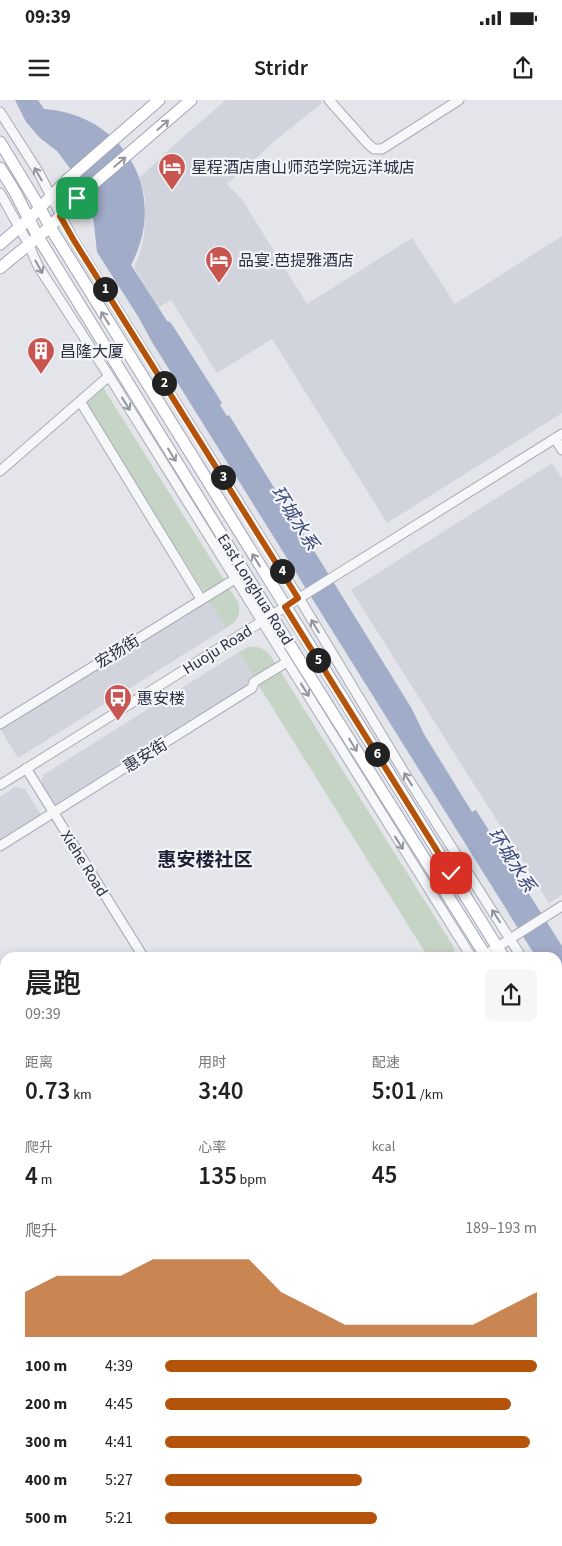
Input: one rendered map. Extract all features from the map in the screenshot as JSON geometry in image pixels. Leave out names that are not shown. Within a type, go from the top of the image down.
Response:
[{"type":"main road","points":[[0,244],[29,219],[66,181],[159,100]]},
{"type":"main road","points":[[0,268],[50,227],[77,198],[191,100]]},
{"type":"main road","name":"East Longhua Road","points":[[0,142],[50,227],[500,952]]},
{"type":"main road","name":"East Longhua Road","points":[[0,168],[29,219],[33,240],[267,618],[481,952]]},
{"type":"street","points":[[329,100],[374,150],[382,149],[459,100]]},
{"type":"street","points":[[0,112],[38,174],[73,239],[298,598],[409,780],[518,952]]},
{"type":"street","points":[[0,193],[20,227],[33,240],[38,266],[235,579],[267,618],[287,662],[468,952]]},
{"type":"street","points":[[0,471],[109,376]]},
{"type":"street","points":[[80,401],[201,599]]},
{"type":"street","points":[[558,436],[562,450]]},
{"type":"street","name":"Huoju Road","points":[[0,785],[558,436]]},
{"type":"street","name":"宏扬街","points":[[0,724],[235,579]]},
{"type":"street","name":"惠安街","points":[[0,846],[252,688],[254,682],[287,662]]},
{"type":"street","name":"Xiehe Road","points":[[26,768],[139,952]]},
{"type":"street","points":[[489,952],[549,914],[562,908]]},
{"type":"shaded area","points":[[226,100],[320,100],[322,103],[277,139],[227,184],[241,198],[307,304],[412,238],[455,304],[562,236],[562,413],[387,523],[272,339],[217,373],[171,300],[158,308],[134,268],[144,236],[145,197],[139,178]]},
{"type":"shaded area","points":[[552,463],[562,478],[562,895],[549,903],[351,590]]},
{"type":"shaded area","points":[[208,599],[226,628],[18,758],[0,729]]},
{"type":"shaded area","points":[[239,652],[257,683],[54,811],[40,788],[43,775]]},
{"type":"shaded area","points":[[15,787],[25,789],[43,818],[0,846],[0,797]]},
{"type":"green space","points":[[102,386],[238,602],[238,618],[226,628],[85,402]]},
{"type":"green space","points":[[248,647],[256,647],[267,652],[272,658],[455,949],[453,952],[425,952],[239,652]]},
{"type":"water","points":[[15,100],[38,100],[44,109],[73,114],[97,126],[117,142],[132,162],[142,186],[145,211],[141,238],[131,265],[167,321],[175,329],[222,403],[220,405],[227,416],[229,415],[293,521],[295,520],[412,709],[424,734],[472,812],[476,810],[562,946],[562,952],[533,952],[97,252],[93,216],[86,194],[75,175],[57,151],[40,138],[26,122]]},
{"type":"place","name":"星程酒店唐山师范学院远洋城店","points":[[172,191]]},
{"type":"place","name":"品宴.芭提雅酒店","points":[[219,284]]},
{"type":"place","name":"昌隆大厦","points":[[41,375]]},
{"type":"place","name":"惠安楼","points":[[118,722]]},
{"type":"district","name":"惠安楼社区","points":[[205,859]]},
{"type":"route","points":[[77,198],[60,216],[298,598],[285,607],[451,873]]},
{"type":"water label","name":"环城水系","points":[[295,518]]},
{"type":"water label","name":"环城水系","points":[[512,860]]}]
